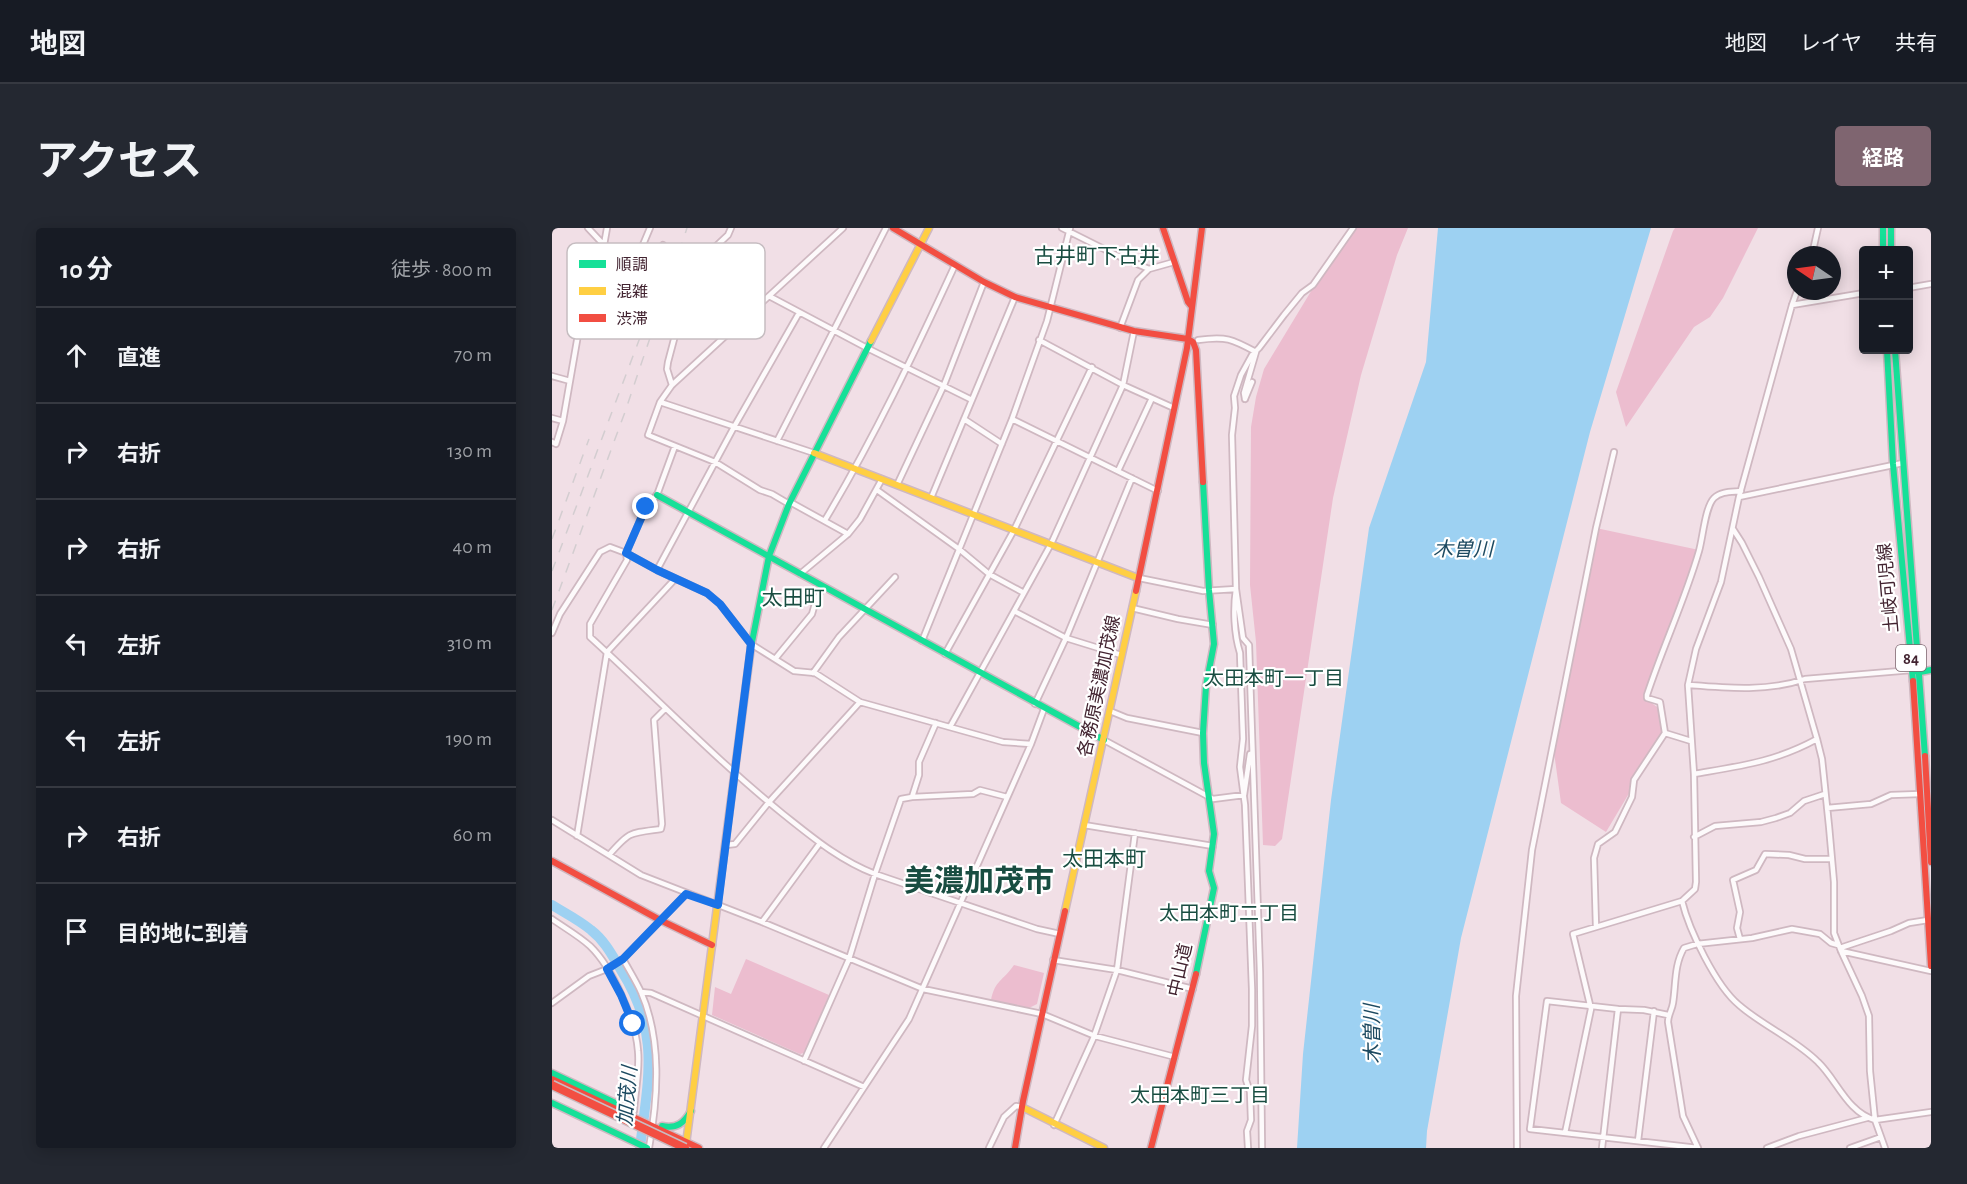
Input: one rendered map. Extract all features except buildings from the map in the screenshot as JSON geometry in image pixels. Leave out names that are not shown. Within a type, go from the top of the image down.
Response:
[{"type":"main road","points":[[893,228],[984,282],[1015,297],[1134,331],[1188,339]]},
{"type":"main road","points":[[686,1146],[751,644],[768,556],[814,453],[929,228]]},
{"type":"main road","points":[[1163,228],[1188,302],[1192,307]]},
{"type":"main road","name":"各務原美濃加茂線","points":[[1015,1148],[1053,960],[1158,491],[1188,339],[1202,228]]},
{"type":"main road","points":[[1883,228],[1883,246]]},
{"type":"main road","points":[[1891,228],[1891,246]]},
{"type":"main road","name":"中山道","points":[[1151,1148],[1192,989],[1214,892],[1209,871],[1213,846],[1213,820],[1204,764],[1203,733],[1206,686],[1214,644],[1214,625],[1209,590],[1196,350],[1193,342],[1188,339]]},
{"type":"main road","name":"土岐可児線","points":[[1887,354],[1893,464],[1916,671]]},
{"type":"main road","name":"土岐可児線","points":[[1895,354],[1931,862]]},
{"type":"main road","points":[[814,453],[1138,578]]},
{"type":"main road","points":[[657,495],[1104,740]]},
{"type":"main road","points":[[1916,671],[1931,670]]},
{"type":"main road","name":"土岐可児線","points":[[1926,793],[1931,966]]},
{"type":"main road","points":[[552,861],[660,920],[712,945]]},
{"type":"main road","points":[[552,1073],[686,1146]]},
{"type":"main road","points":[[552,1079],[640,1119],[676,1127],[683,1124],[691,1110]]},
{"type":"main road","points":[[552,1087],[677,1148]]},
{"type":"main road","points":[[552,1087],[686,1146],[699,1148]]},
{"type":"main road","points":[[552,1104],[641,1146]]},
{"type":"main road","points":[[1022,1107],[1104,1148]]},
{"type":"main road","points":[[552,1109],[641,1146]]},
{"type":"main road","points":[[640,1119],[677,1148]]},
{"type":"street","points":[[588,228],[602,243]]},
{"type":"street","points":[[604,243],[607,228]]},
{"type":"street","points":[[644,243],[650,228]]},
{"type":"street","points":[[719,243],[728,235],[731,228]]},
{"type":"street","points":[[765,300],[843,228]]},
{"type":"street","points":[[777,441],[886,228]]},
{"type":"street","points":[[1062,228],[1149,269]]},
{"type":"street","points":[[1252,382],[1245,399],[1244,393],[1256,352],[1290,307],[1302,293],[1313,285],[1353,228]]},
{"type":"street","points":[[1814,246],[1818,228]]},
{"type":"street","points":[[922,641],[1012,419],[1050,308],[1070,230]]},
{"type":"street","points":[[1120,327],[1138,280],[1149,269],[1174,262]]},
{"type":"street","points":[[825,520],[856,469],[955,265]]},
{"type":"street","points":[[897,485],[944,386],[984,282]]},
{"type":"street","points":[[1913,287],[1931,284]]},
{"type":"street","points":[[1792,305],[1859,294]]},
{"type":"street","points":[[769,296],[867,348],[972,399]]},
{"type":"street","points":[[931,498],[1015,297]]},
{"type":"street","points":[[1565,1133],[1591,1009],[1572,934],[1682,901],[1695,889],[1694,774],[1688,685],[1696,649],[1720,582],[1740,494],[1794,300]]},
{"type":"street","points":[[657,570],[799,313]]},
{"type":"street","points":[[950,727],[1051,544],[1091,458],[1123,385],[1134,331]]},
{"type":"street","points":[[1198,340],[1221,338],[1234,340],[1256,352]]},
{"type":"street","points":[[552,442],[556,444],[562,421],[577,339]]},
{"type":"street","points":[[672,386],[667,369],[674,339]]},
{"type":"street","points":[[723,339],[672,386],[660,402],[648,435],[715,462],[760,490],[825,520],[848,534]]},
{"type":"street","points":[[1039,340],[1123,385],[1174,408]]},
{"type":"street","points":[[1256,352],[1251,355],[1234,396],[1232,435],[1236,589],[1244,638],[1249,645],[1260,972],[1262,1148]]},
{"type":"street","points":[[945,654],[1014,530],[1092,367]]},
{"type":"street","points":[[552,376],[570,381]]},
{"type":"street","points":[[1118,471],[1152,398]]},
{"type":"street","points":[[660,402],[814,453]]},
{"type":"street","points":[[552,418],[562,421]]},
{"type":"street","points":[[964,419],[1002,444]]},
{"type":"street","points":[[1012,419],[1158,491]]},
{"type":"street","points":[[675,446],[657,495],[646,507],[626,553],[627,560],[590,624],[591,637],[734,772],[820,843],[853,865],[1037,929],[1059,934]]},
{"type":"street","points":[[1517,1148],[1516,996],[1532,850],[1595,532],[1614,452]]},
{"type":"street","points":[[1596,927],[1594,858],[1598,844],[1615,832],[1632,797],[1634,780],[1665,733],[1660,702],[1647,698],[1647,695],[1685,596],[1713,498],[1719,494],[1740,494],[1903,463]]},
{"type":"street","points":[[1035,704],[1066,638],[1132,478]]},
{"type":"street","points":[[800,574],[848,534],[860,519],[882,479]]},
{"type":"street","points":[[877,490],[959,549],[988,574],[1024,593]]},
{"type":"street","points":[[1733,529],[1747,552],[1791,649],[1822,759],[1832,859],[1835,903],[1834,933],[1869,1016],[1870,1071],[1875,1120],[1885,1148]]},
{"type":"street","points":[[552,633],[560,614],[600,552],[610,547],[707,593],[720,604],[751,644],[794,671],[813,673],[860,702],[1003,742],[1030,744]]},
{"type":"street","points":[[813,673],[839,637],[895,577]]},
{"type":"street","points":[[1138,578],[1203,591],[1236,589]]},
{"type":"street","points":[[577,836],[606,652],[675,579]]},
{"type":"street","points":[[775,659],[812,614],[823,586]]},
{"type":"street","points":[[1236,589],[1234,599],[1236,642],[1240,653],[1243,740],[1240,767],[1244,795],[1252,989],[1252,1026],[1246,1080],[1250,1092],[1251,1120],[1247,1131],[1248,1148]]},
{"type":"street","points":[[1132,608],[1214,625]]},
{"type":"street","points":[[1014,611],[1066,638],[1121,655]]},
{"type":"street","points":[[1688,685],[1755,688],[1800,681],[1916,671]]},
{"type":"street","points":[[726,845],[735,844],[769,802],[860,702]]},
{"type":"street","points":[[824,1148],[909,1019],[1044,708]]},
{"type":"street","points":[[609,855],[631,833],[661,829],[654,720],[665,709]]},
{"type":"street","points":[[1110,711],[1127,718],[1203,733]]},
{"type":"street","points":[[912,797],[919,775],[919,762],[936,723]]},
{"type":"street","points":[[1665,733],[1691,741]]},
{"type":"street","points":[[1694,774],[1767,761],[1792,752],[1817,739]]},
{"type":"street","points":[[1104,740],[1209,798],[1244,795]]},
{"type":"street","points":[[1244,795],[1251,752]]},
{"type":"street","points":[[804,1061],[849,959],[874,874],[901,799],[973,794],[980,790],[1007,797]]},
{"type":"street","points":[[1827,808],[1871,804],[1890,795],[1926,793]]},
{"type":"street","points":[[1694,837],[1715,826],[1761,822],[1776,818],[1790,813],[1804,801],[1825,794]]},
{"type":"street","points":[[552,820],[641,875],[923,988],[1042,1014],[1095,1036],[1175,1057]]},
{"type":"street","points":[[1084,825],[1213,846]]},
{"type":"street","points":[[1054,1125],[1095,1036],[1117,970],[1135,833]]},
{"type":"street","points":[[762,922],[820,843]]},
{"type":"street","points":[[1740,939],[1737,928],[1740,912],[1733,880],[1756,870],[1765,854],[1789,855],[1805,859],[1832,859]]},
{"type":"street","points":[[552,1003],[589,976],[623,959],[686,894]]},
{"type":"street","points":[[1682,901],[1697,944],[1734,1001],[1818,1062],[1842,1094],[1867,1118]]},
{"type":"street","points":[[552,920],[591,947],[607,969],[633,1024],[638,1052],[641,1146]]},
{"type":"street","points":[[1839,948],[1909,923],[1930,920]]},
{"type":"street","points":[[1698,1148],[1683,1116],[1668,1015],[1672,1007],[1676,967],[1684,948],[1697,944],[1752,938],[1801,929],[1820,934],[1839,948],[1931,971]]},
{"type":"street","points":[[623,959],[641,993],[652,1026],[656,1052],[640,1119]]},
{"type":"street","points":[[1053,960],[1117,970],[1192,989]]},
{"type":"street","points":[[641,993],[651,993],[864,1087]]},
{"type":"street","points":[[1668,1015],[1654,1011],[1547,1001],[1530,1129],[1698,1148]]},
{"type":"street","points":[[1602,1148],[1618,1009]]},
{"type":"street","points":[[1638,1141],[1654,1011]]},
{"type":"street","points":[[989,1148],[1004,1118],[1016,1106],[1022,1107]]},
{"type":"street","points":[[1767,1148],[1799,1136],[1867,1118],[1875,1120],[1931,1113]]},
{"type":"street","points":[[1850,1148],[1881,1137]]},
{"type":"shaded area","points":[[1356,228],[1408,228],[1397,255],[1361,375],[1333,498],[1282,839],[1275,846],[1263,845],[1256,642],[1250,585],[1251,427],[1264,369],[1313,288]]},
{"type":"shaded area","points":[[1675,228],[1758,228],[1723,298],[1710,317],[1694,327],[1626,427],[1616,392]]},
{"type":"shaded area","points":[[1596,528],[1699,550],[1645,698],[1657,707],[1665,733],[1606,832],[1561,803],[1553,745],[1573,634]]},
{"type":"shaded area","points":[[746,959],[829,995],[804,1053],[800,1054],[712,1015],[715,987],[731,994]]},
{"type":"shaded area","points":[[1014,965],[1044,973],[1037,1004],[1029,1008],[991,1000],[997,984]]},
{"type":"water","name":"木曽川","points":[[1438,228],[1651,228],[1590,432],[1461,938],[1427,1131],[1426,1148],[1297,1148],[1303,1054],[1331,800],[1369,528],[1426,362]]},
{"type":"waterway","name":"加茂川","points":[[552,905],[596,934],[634,993],[642,1015],[647,1036],[648,1078],[640,1148]]},
{"type":"railway","points":[[682,243],[687,228]]},
{"type":"railway","points":[[552,571],[639,339]]},
{"type":"railway","points":[[552,610],[650,339]]},
{"type":"railway","points":[[552,539],[589,439]]},
{"type":"traffic: fast","points":[[1883,228],[1883,246]]},
{"type":"traffic: fast","points":[[1891,228],[1891,246]]},
{"type":"traffic: fast","points":[[751,647],[769,556],[789,504],[871,341]]},
{"type":"traffic: fast","points":[[1887,354],[1893,464],[1913,681]]},
{"type":"traffic: fast","points":[[1895,354],[1925,756]]},
{"type":"traffic: fast","points":[[1196,974],[1214,888],[1209,871],[1214,834],[1204,763],[1203,733],[1206,686],[1214,644],[1203,482]]},
{"type":"traffic: fast","points":[[657,495],[1104,740]]},
{"type":"traffic: fast","points":[[1912,670],[1920,672],[1931,670]]},
{"type":"traffic: fast","points":[[552,1073],[630,1110]]},
{"type":"traffic: fast","points":[[552,1103],[647,1148]]},
{"type":"traffic: fast","points":[[662,1126],[672,1127],[679,1124],[691,1111]]},
{"type":"traffic: slow","points":[[871,341],[929,228]]},
{"type":"traffic: slow","points":[[814,453],[1138,578]]},
{"type":"traffic: slow","points":[[1065,911],[1136,591]]},
{"type":"traffic: slow","points":[[686,1144],[751,647]]},
{"type":"traffic: slow","points":[[1022,1107],[1104,1148]]},
{"type":"traffic: jam","points":[[893,228],[984,282],[1015,297],[1134,331],[1188,339],[1193,342],[1196,350],[1203,482]]},
{"type":"traffic: jam","points":[[1163,228],[1188,302],[1192,307]]},
{"type":"traffic: jam","points":[[1136,591],[1187,348],[1202,228]]},
{"type":"traffic: jam","points":[[1913,681],[1931,966]]},
{"type":"traffic: jam","points":[[1925,756],[1931,862]]},
{"type":"traffic: jam","points":[[552,861],[660,920],[712,945]]},
{"type":"traffic: jam","points":[[1015,1148],[1023,1101],[1065,911]]},
{"type":"traffic: jam","points":[[1151,1148],[1196,974]]},
{"type":"traffic: jam","points":[[552,1079],[699,1148]]},
{"type":"traffic: jam","points":[[552,1085],[685,1148]]},
{"type":"district","name":"古井町下古井","points":[[1097,256]]},
{"type":"district","name":"太田町","points":[[793,598]]},
{"type":"district","name":"太田本町一丁目","points":[[1274,678]]},
{"type":"district","name":"太田本町","points":[[1104,859]]},
{"type":"district","name":"美濃加茂市","points":[[979,881]]},
{"type":"district","name":"太田本町二丁目","points":[[1229,913]]},
{"type":"district","name":"太田本町三丁目","points":[[1200,1095]]},
{"type":"route","points":[[633,1024],[607,969],[623,959],[686,894],[718,905],[751,644],[720,604],[707,593],[626,553],[646,507]]}]
